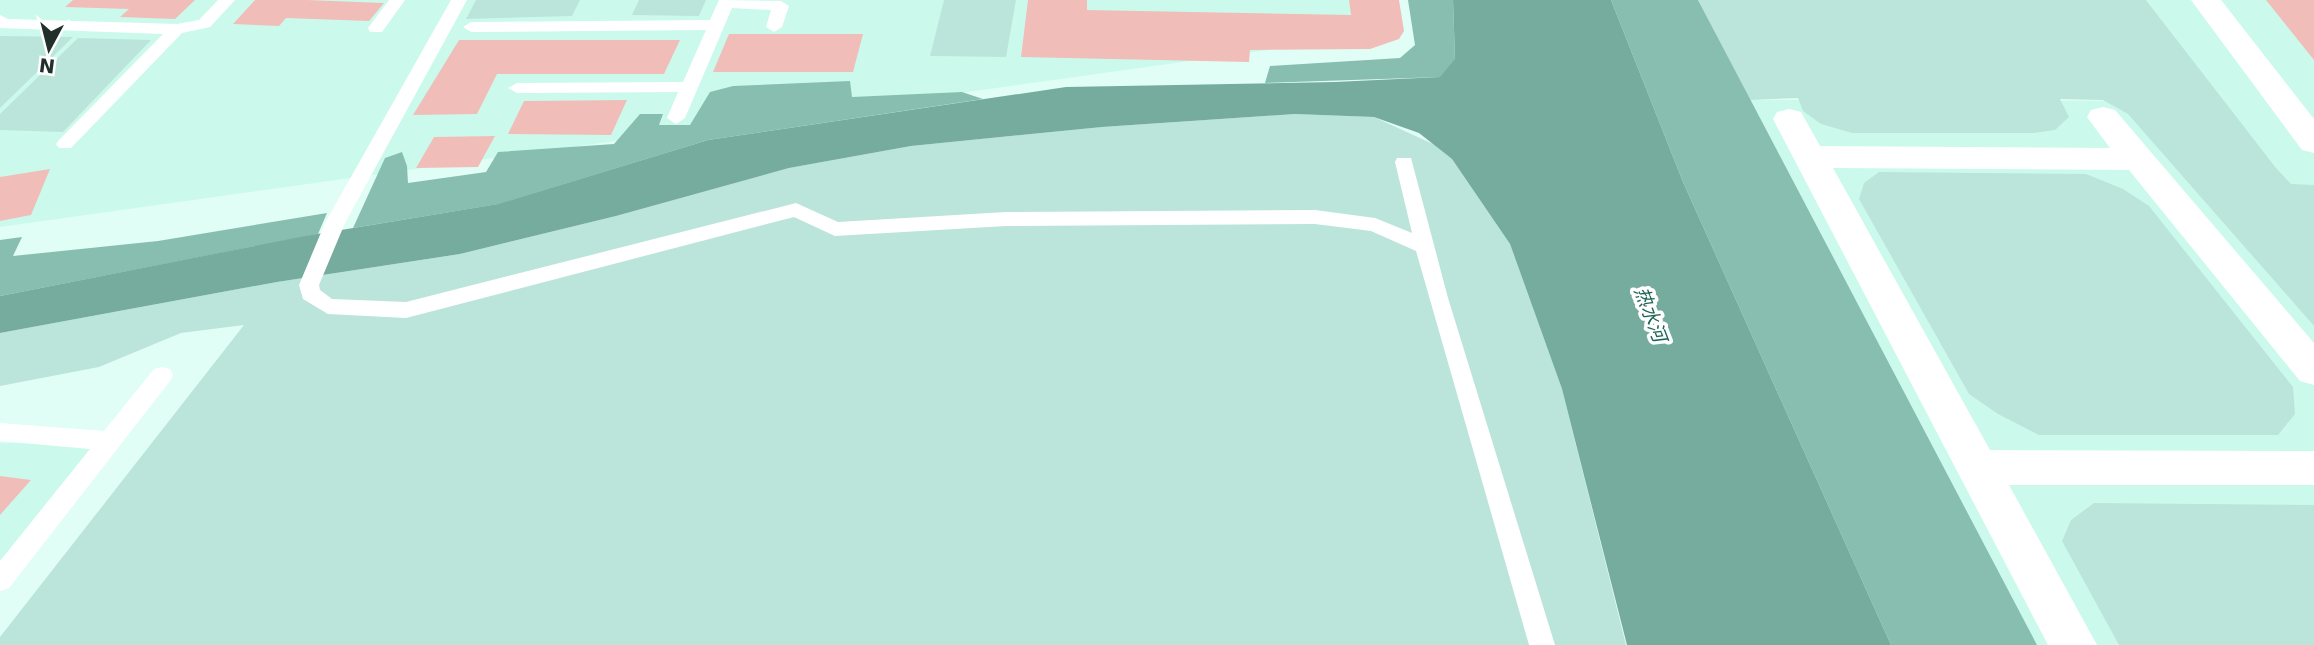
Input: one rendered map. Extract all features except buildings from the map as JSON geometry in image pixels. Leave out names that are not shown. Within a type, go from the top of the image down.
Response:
[{"type":"street","points":[[2206,0],[2314,142]]},
{"type":"street","points":[[2103,117],[2314,370]]},
{"type":"street","points":[[1789,119],[2073,645]]},
{"type":"street","points":[[1809,157],[2139,159]]},
{"type":"street","points":[[1977,467],[2314,468]]},
{"type":"lane","points":[[0,20],[3,24],[177,29],[204,24],[227,0]]},
{"type":"lane","points":[[376,28],[397,0]]},
{"type":"lane","points":[[459,0],[335,223],[309,285],[310,294],[328,306],[405,310],[796,210],[835,229],[1006,219],[1315,217],[1375,225],[1425,247]]},
{"type":"lane","points":[[676,118],[727,2],[781,6],[774,27]]},
{"type":"lane","points":[[471,27],[717,25]]},
{"type":"lane","points":[[65,144],[177,29]]},
{"type":"lane","points":[[517,88],[690,88]]},
{"type":"lane","points":[[1404,162],[1425,247],[1542,645]]},
{"type":"lane","points":[[0,580],[162,375]]},
{"type":"lane","points":[[0,432],[110,441]]},
{"type":"shaded area","points":[[0,0],[1396,0],[1404,31],[0,227]]},
{"type":"shaded area","points":[[476,0],[580,0],[572,16],[466,19]]},
{"type":"shaded area","points":[[639,0],[706,0],[699,16],[632,15]]},
{"type":"shaded area","points":[[944,0],[1016,0],[1006,57],[930,56]]},
{"type":"shaded area","points":[[1408,0],[1453,0],[1455,60],[1441,77],[1265,83],[1270,66],[1400,58],[1415,45]]},
{"type":"shaded area","points":[[1611,0],[1698,0],[2037,645],[1891,645],[1683,182]]},
{"type":"shaded area","points":[[1698,0],[2146,0],[2276,168],[2291,184],[2314,185],[2314,326],[2128,114],[2103,100],[2060,99],[2069,117],[2055,130],[2033,133],[1852,133],[1821,124],[1803,111],[1798,98],[1750,100]]},
{"type":"shaded area","points":[[2146,0],[2314,0],[2314,645],[2034,645],[1750,100],[2224,101]]},
{"type":"shaded area","points":[[0,36],[73,37],[0,108]]},
{"type":"shaded area","points":[[78,38],[151,40],[63,132],[0,130],[0,114]]},
{"type":"shaded area","points":[[850,81],[852,97],[962,92],[983,99],[708,140],[499,204],[353,228],[385,158],[402,152],[407,166],[408,183],[486,172],[498,152],[614,144],[640,114],[663,114],[659,125],[690,125],[710,92],[733,86]]},
{"type":"shaded area","points":[[1296,114],[1374,117],[1433,144],[1452,159],[1510,244],[1562,389],[1626,645],[0,645],[0,637],[244,325],[181,333],[99,367],[0,386],[0,333],[277,282],[460,254],[616,216],[789,168],[911,146],[1102,127]]},
{"type":"shaded area","points":[[1879,172],[2086,174],[2123,189],[2149,206],[2293,387],[2295,414],[2278,435],[2039,435],[1998,414],[1969,394],[1859,199],[1864,183]]},
{"type":"shaded area","points":[[327,213],[318,234],[0,296],[0,240],[22,237],[13,256],[158,241]]},
{"type":"shaded area","points":[[110,441],[0,580],[0,443]]},
{"type":"shaded area","points":[[2094,503],[2314,505],[2314,645],[2119,645],[2062,541],[2071,520]]},
{"type":"water","name":"热水河","points":[[1453,0],[1611,0],[1683,182],[1891,645],[1627,645],[1562,389],[1510,244],[1452,159],[1419,133],[1374,117],[1295,114],[1102,127],[911,146],[789,168],[616,216],[460,254],[277,282],[0,333],[0,296],[305,236],[498,204],[708,140],[1066,87],[1335,82],[1440,77],[1455,59]]}]
